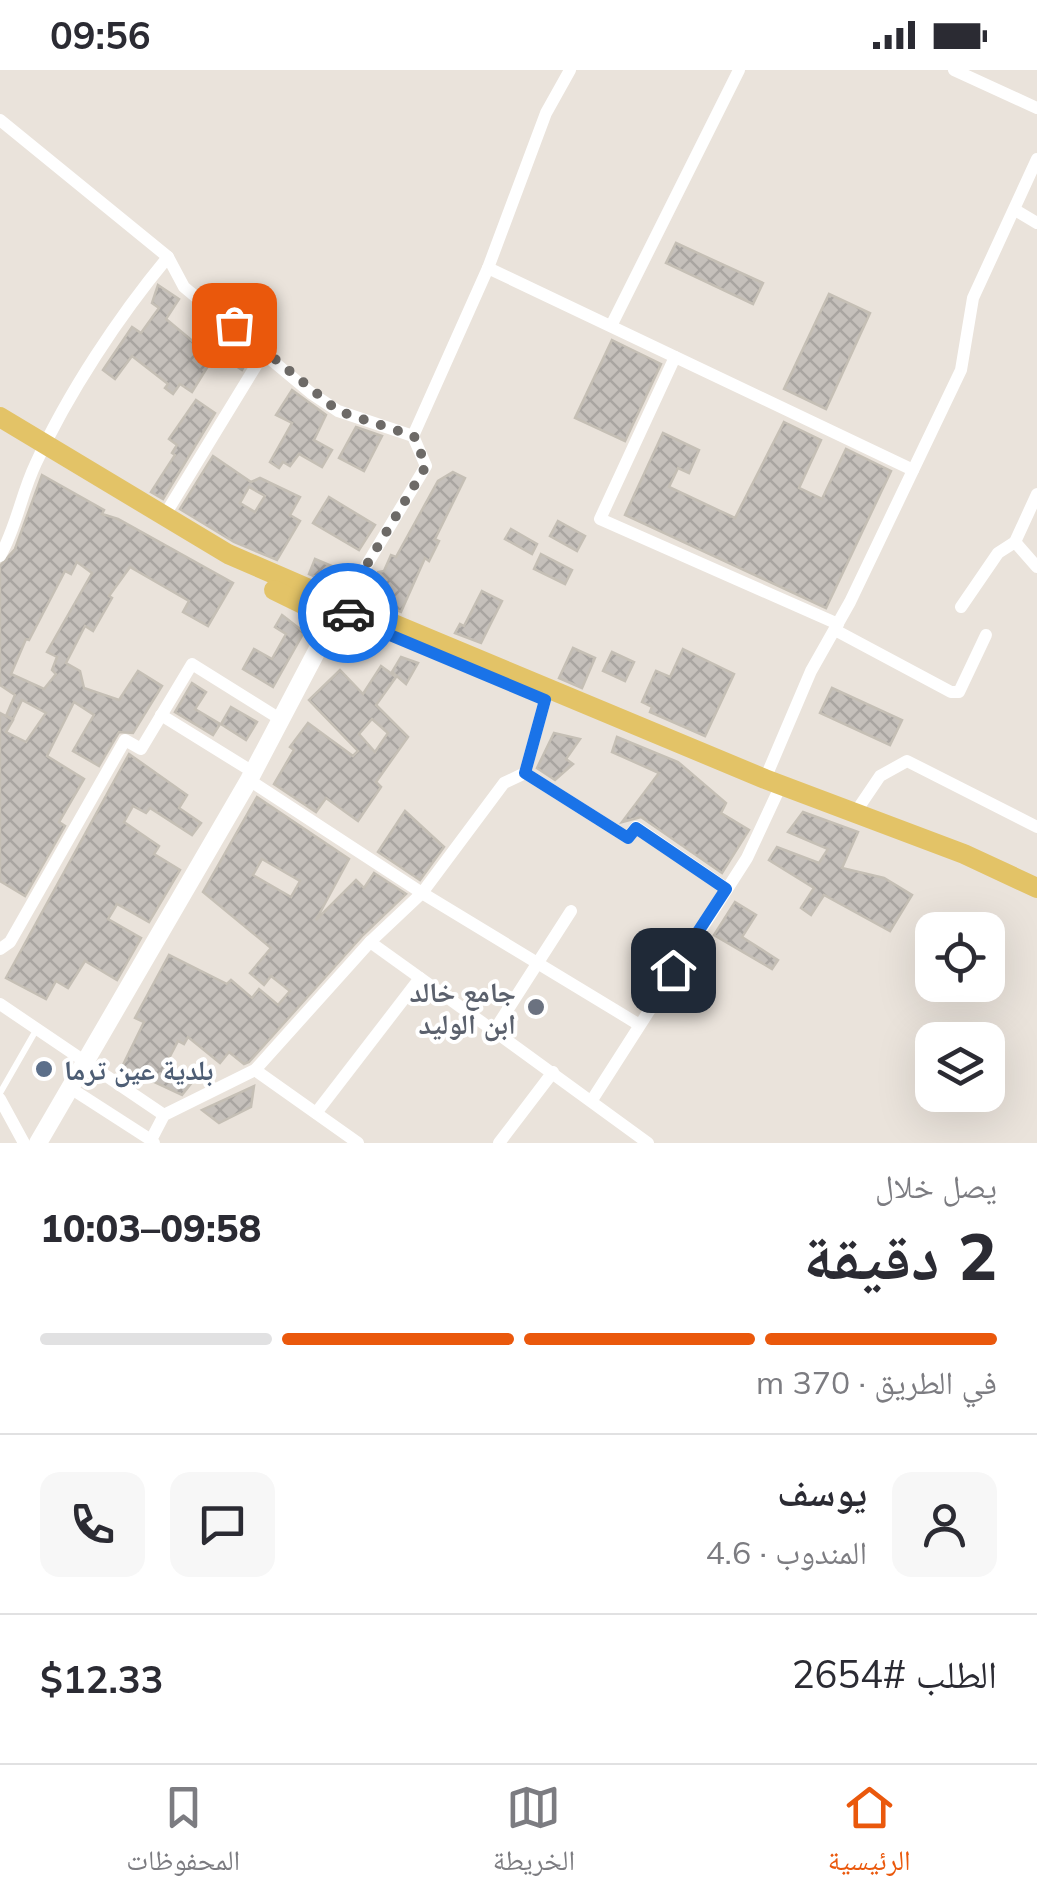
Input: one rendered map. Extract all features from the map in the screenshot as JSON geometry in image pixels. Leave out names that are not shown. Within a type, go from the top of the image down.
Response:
[{"type":"main road","points":[[0,418],[42,451],[266,580],[545,700],[732,774],[773,782]]},
{"type":"main road","points":[[0,430],[163,518],[266,580]]},
{"type":"main road","points":[[337,611],[964,854],[1037,888]]},
{"type":"street","points":[[38,1143],[251,776],[337,611],[426,466],[414,436],[488,268],[525,163],[570,70]]},
{"type":"street","points":[[611,326],[739,70]]},
{"type":"street","points":[[954,70],[1037,108]]},
{"type":"street","points":[[0,120],[168,257],[184,287],[338,411],[414,436]]},
{"type":"street","points":[[592,1100],[747,858],[811,671],[961,370],[973,298],[1037,159]]},
{"type":"street","points":[[1015,210],[1037,223]]},
{"type":"street","points":[[0,556],[18,524],[42,451],[132,299],[168,257]]},
{"type":"street","points":[[488,268],[914,470]]},
{"type":"street","points":[[163,518],[265,351]]},
{"type":"street","points":[[675,357],[600,519],[836,627],[951,692],[959,692],[986,635]]},
{"type":"street","points":[[961,607],[998,553],[1015,542],[1037,494]]},
{"type":"street","points":[[1015,542],[1037,567]]},
{"type":"street","points":[[0,949],[10,942],[125,740],[140,749],[192,664],[280,719]]},
{"type":"street","points":[[78,1092],[152,1142],[164,1114],[255,1070],[370,942],[422,894],[504,783],[525,773],[545,700]]},
{"type":"street","points":[[161,715],[422,894],[638,1024]]},
{"type":"street","points":[[855,813],[880,776],[907,761],[1037,828]]},
{"type":"street","points":[[525,773],[628,838],[636,828],[726,889]]},
{"type":"street","points":[[494,1031],[572,911]]},
{"type":"street","points":[[370,942],[648,1143]]},
{"type":"street","points":[[316,1114],[420,978]]},
{"type":"street","points":[[0,1004],[36,1032],[164,1114]]},
{"type":"street","points":[[52,1143],[78,1092],[88,1062]]},
{"type":"street","points":[[255,1070],[358,1143]]},
{"type":"street","points":[[499,1143],[553,1072]]},
{"type":"street","points":[[0,1096],[24,1143]]},
{"type":"lane","points":[[0,1096],[36,1032]]},
{"type":"building","points":[[676,243],[763,283],[753,304],[666,263]]},
{"type":"building","points":[[158,285],[179,299],[166,319],[213,358],[192,392],[180,384],[173,394],[165,388],[168,384],[132,356],[115,379],[103,370],[132,327],[141,333],[159,308],[152,303]]},
{"type":"building","points":[[829,294],[870,313],[826,409],[784,389]]},
{"type":"building","points":[[231,339],[250,356],[242,370],[230,362],[237,352],[227,345]]},
{"type":"building","points":[[612,340],[661,364],[625,441],[575,418]]},
{"type":"building","points":[[292,390],[326,415],[314,440],[332,450],[322,467],[299,454],[290,466],[283,462],[279,468],[270,462],[292,423],[276,415]]},
{"type":"building","points":[[196,400],[215,413],[163,499],[151,492],[175,455],[172,453],[177,445],[169,439]]},
{"type":"building","points":[[784,422],[821,440],[799,488],[822,499],[846,449],[891,471],[826,608],[625,515],[663,433],[699,450],[689,473],[678,468],[669,487],[735,518]]},
{"type":"building","points":[[356,427],[382,436],[364,471],[339,458]]},
{"type":"building","points":[[213,456],[251,482],[260,478],[300,497],[290,515],[300,521],[277,560],[234,542],[180,509]],"holes":[[[249,487],[265,496],[255,512],[240,503]]]},
{"type":"building","points":[[453,472],[465,478],[435,539],[439,541],[429,561],[425,558],[401,612],[376,602],[371,590],[378,572],[384,571],[391,555],[396,557],[438,481]]},
{"type":"building","points":[[42,475],[104,510],[102,514],[118,519],[233,583],[208,626],[183,612],[189,601],[130,567],[109,596],[112,598],[93,631],[85,626],[66,663],[80,671],[84,688],[119,700],[138,671],[162,686],[133,733],[119,732],[99,766],[73,751],[94,715],[74,702],[47,756],[84,779],[59,822],[65,826],[25,896],[0,881],[0,713],[13,720],[6,732],[26,742],[46,713],[22,700],[13,719],[6,716],[15,695],[0,685],[0,566],[15,549]],"holes":[[[77,562],[92,573],[47,652],[57,657],[52,670],[56,674],[44,689],[11,674],[65,571],[71,574]]]},
{"type":"building","points":[[329,497],[375,525],[359,550],[313,523]]},
{"type":"building","points":[[558,521],[585,536],[577,551],[550,536]]},
{"type":"building","points":[[511,529],[537,544],[532,554],[505,539]]},
{"type":"building","points":[[541,554],[572,570],[565,584],[534,569]]},
{"type":"building","points":[[315,559],[334,567],[328,582],[309,574]]},
{"type":"building","points":[[482,591],[502,601],[481,643],[455,633],[460,624],[464,626]]},
{"type":"building","points":[[282,615],[304,632],[273,687],[243,669],[254,649],[272,659],[286,634],[275,627]]},
{"type":"building","points":[[573,648],[595,658],[582,688],[559,678]]},
{"type":"building","points":[[683,649],[734,674],[705,736],[650,712],[652,707],[642,702],[656,671],[670,677]]},
{"type":"building","points":[[612,652],[634,662],[625,681],[603,671]]},
{"type":"building","points":[[401,657],[418,663],[406,684],[392,672]]},
{"type":"building","points":[[381,666],[396,677],[376,705],[408,737],[376,782],[381,787],[358,821],[326,798],[316,812],[274,784],[294,750],[290,747],[308,723],[353,756],[358,751],[309,700],[340,670],[363,694]],"holes":[[[372,719],[388,733],[375,752],[359,734]]]},
{"type":"building","points":[[192,683],[206,692],[195,709],[220,724],[213,735],[175,712]]},
{"type":"building","points":[[832,688],[902,720],[890,745],[820,713]]},
{"type":"building","points":[[231,707],[257,722],[246,740],[221,724]]},
{"type":"building","points":[[554,733],[580,739],[566,759],[573,764],[555,780],[537,768]]},
{"type":"building","points":[[617,737],[678,762],[726,803],[721,813],[749,830],[722,873],[641,817],[622,822],[659,773],[612,752]]},
{"type":"building","points":[[129,754],[187,795],[179,808],[201,823],[192,835],[150,808],[146,813],[133,806],[124,822],[159,846],[154,854],[180,870],[149,922],[117,904],[108,919],[141,938],[117,980],[85,961],[68,988],[56,981],[46,999],[6,978]]},
{"type":"building","points":[[257,797],[349,859],[316,920],[356,880],[364,888],[374,873],[406,894],[363,935],[249,1062],[244,1064],[229,1052],[220,1063],[188,1037],[184,1044],[178,1041],[166,1064],[193,1081],[182,1095],[122,1067],[144,1022],[135,1018],[169,955],[227,984],[231,980],[252,998],[259,989],[278,1005],[290,991],[271,976],[264,985],[250,973],[271,948],[203,892]],"holes":[[[262,859],[300,881],[291,897],[253,875]]]},
{"type":"building","points":[[405,811],[444,847],[420,880],[378,852]]},
{"type":"building","points":[[803,812],[858,832],[842,868],[884,878],[912,895],[890,931],[824,895],[811,915],[801,908],[814,888],[769,860],[777,847],[819,863],[828,849],[788,832]]},
{"type":"building","points":[[735,902],[756,915],[742,937],[778,960],[772,969],[714,935]]},
{"type":"building","points":[[254,1086],[251,1107],[219,1123],[202,1110]]},
{"type":"way so far","points":[[234,325],[338,411],[414,436],[426,466],[345,601],[348,613]]},
{"type":"place","name":"جامع خالد ابن الوليد","points":[[536,1007]]},
{"type":"place","name":"بلدية عين ترما","points":[[44,1069]]},
{"type":"route","points":[[348,613],[342,622],[378,630],[545,700],[525,773],[628,838],[636,828],[726,889],[673,970]]}]
